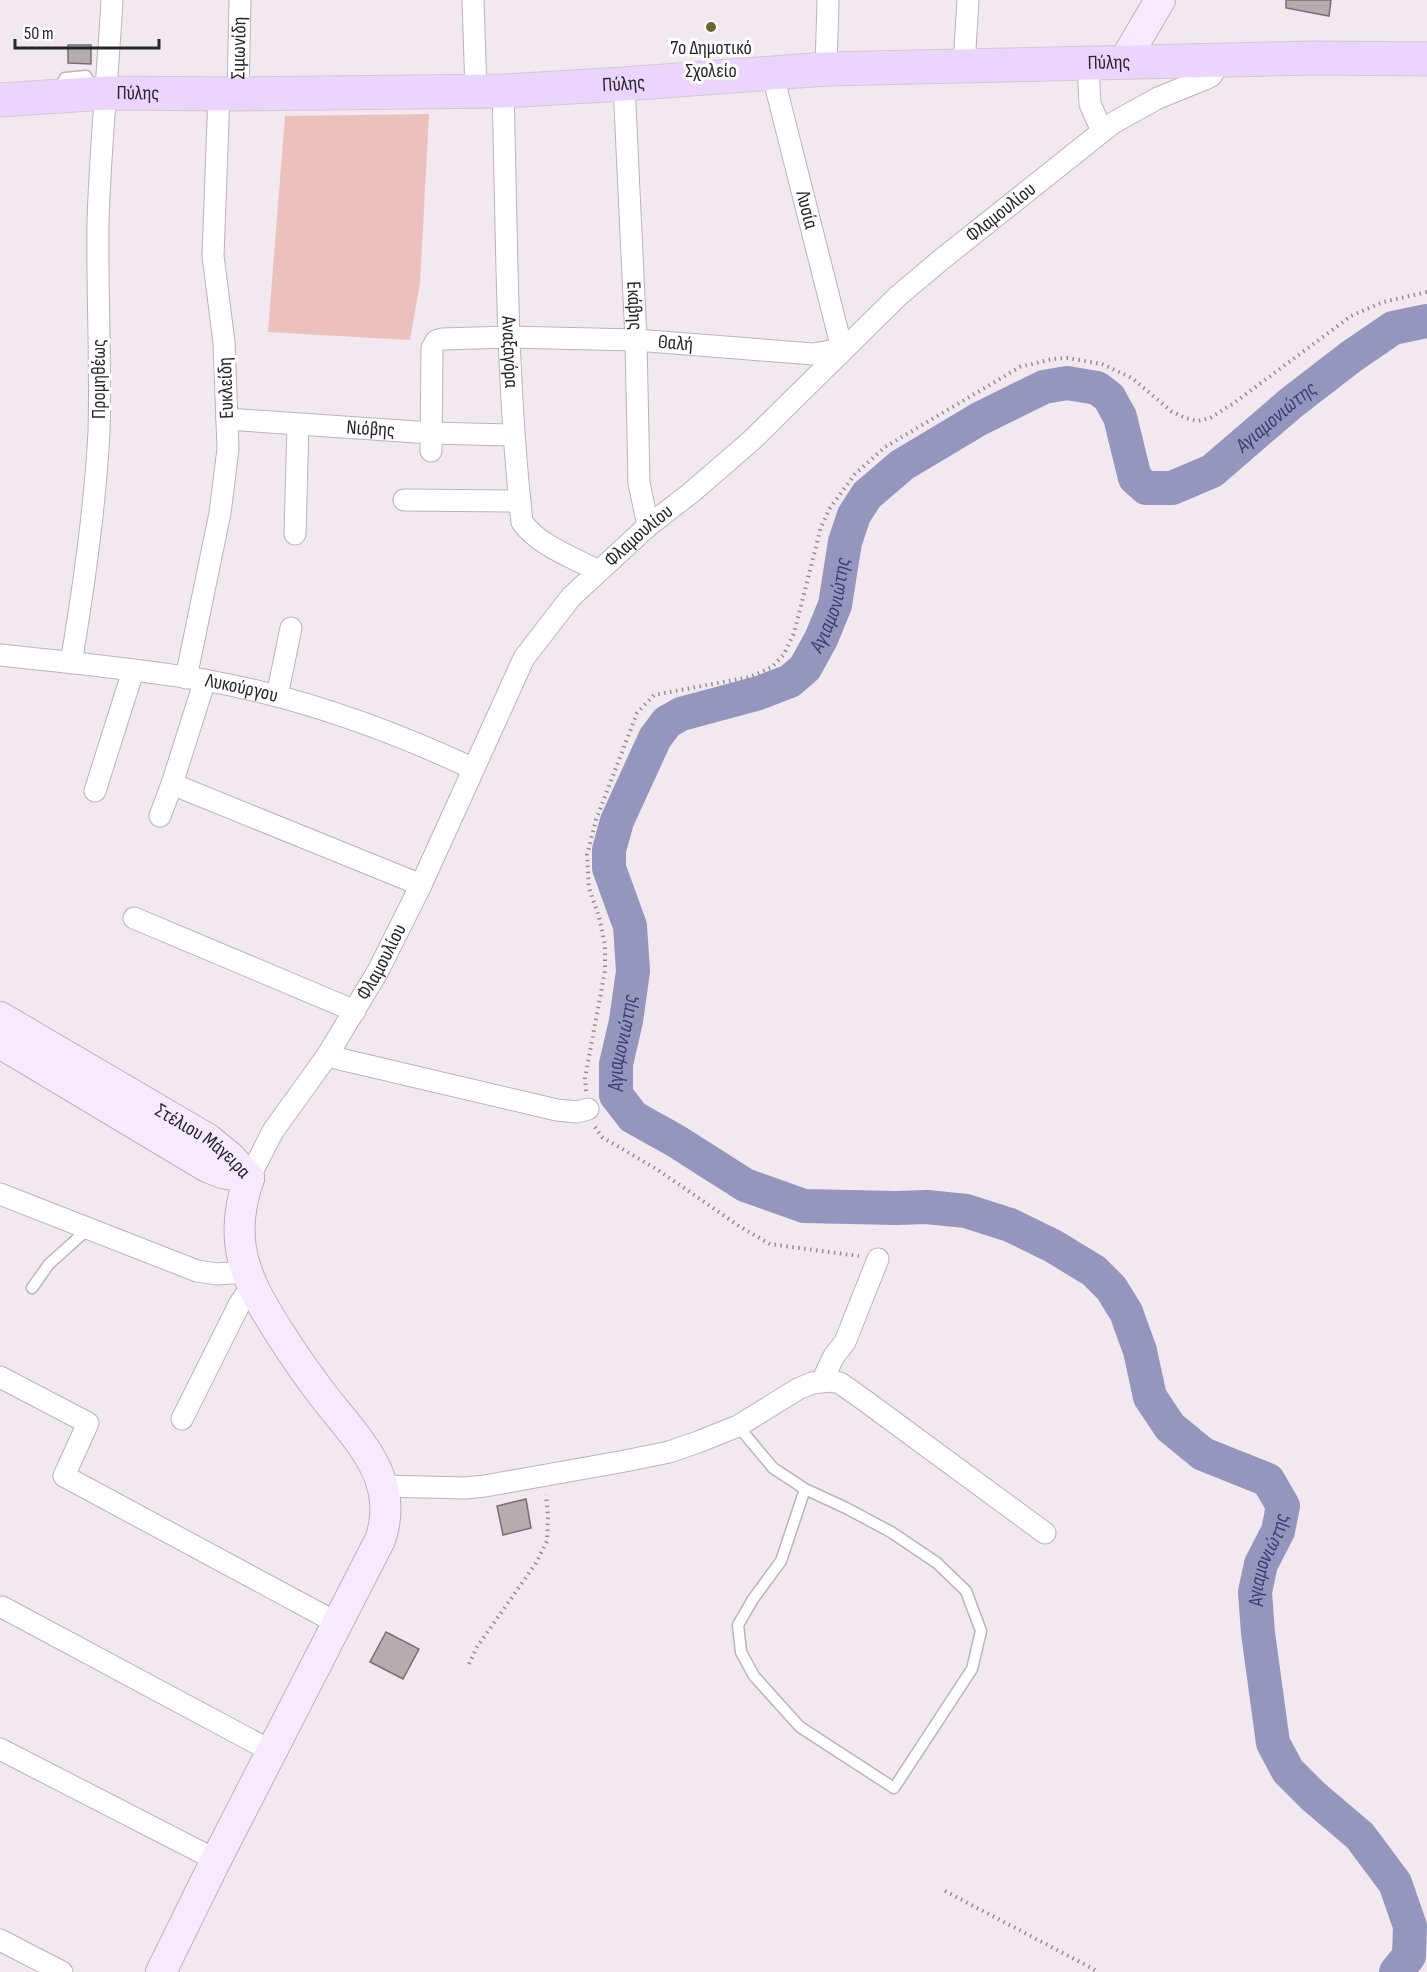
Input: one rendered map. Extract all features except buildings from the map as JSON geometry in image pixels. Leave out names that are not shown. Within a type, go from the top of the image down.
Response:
[{"type":"main road","points":[[1123,63],[1160,0]]},
{"type":"main road","name":"Πύλης","points":[[0,100],[101,94],[489,91],[624,84],[826,69],[964,65],[1315,58],[1427,59]]},
{"type":"main road","name":"Στέλιου Μάγειρα","points":[[0,1017],[208,1139],[224,1151],[249,1178]]},
{"type":"main road","name":"Στέλιου Μάγειρα","points":[[0,1043],[207,1167],[222,1173],[249,1178]]},
{"type":"main road","points":[[161,1972],[271,1751],[380,1540],[384,1527],[386,1508],[383,1486],[375,1467],[284,1341],[260,1303],[249,1279],[239,1223],[242,1200],[249,1178]]},
{"type":"street","name":"Προμηθέως","points":[[71,663],[93,512],[99,432],[98,224],[102,131],[101,94],[112,0]]},
{"type":"street","name":"Σιμωνίδη","points":[[229,94],[240,0]]},
{"type":"street","name":"Αναξαγόρα","points":[[473,0],[489,91],[522,522],[530,533],[545,543],[598,570]]},
{"type":"street","points":[[826,69],[828,0]]},
{"type":"street","points":[[964,65],[968,0]]},
{"type":"street","name":"Φλαμουλίου","points":[[249,1178],[273,1131],[327,1056],[378,971],[421,885],[472,768],[524,658],[557,612],[598,570],[752,440],[842,349],[907,288],[1101,131],[1158,98],[1205,80],[1221,61]]},
{"type":"street","points":[[1088,64],[1090,104],[1101,131]]},
{"type":"street","name":"Λυσία","points":[[772,72],[842,349]]},
{"type":"street","name":"Εκάβης","points":[[624,84],[636,339],[639,483],[648,526]]},
{"type":"street","name":"Ευκλείδη","points":[[160,816],[172,784],[195,679],[226,473],[227,419],[223,325],[216,293],[213,256],[229,94]]},
{"type":"street","name":"Θαλή","points":[[431,442],[432,348],[436,341],[442,339],[509,337],[636,339],[813,354],[842,349]]},
{"type":"street","name":"Νιόβης","points":[[227,419],[298,425],[431,442],[514,435]]},
{"type":"street","points":[[295,534],[298,425]]},
{"type":"street","points":[[404,500],[520,501]]},
{"type":"street","points":[[277,696],[291,628]]},
{"type":"street","name":"Λυκούργου","points":[[0,655],[195,679],[277,696],[424,746],[472,768]]},
{"type":"street","points":[[95,791],[133,671]]},
{"type":"street","points":[[172,784],[421,885]]},
{"type":"street","points":[[134,918],[355,1011]]},
{"type":"street","points":[[327,1056],[557,1110],[577,1112],[588,1109]]},
{"type":"street","points":[[0,1194],[197,1271],[249,1279],[240,1303],[182,1419]]},
{"type":"street","points":[[822,1381],[834,1356],[845,1342],[878,1259]]},
{"type":"street","points":[[0,1377],[88,1423],[64,1476],[337,1623]]},
{"type":"street","points":[[383,1486],[465,1488],[506,1484],[669,1452],[720,1435],[798,1389],[822,1381],[840,1383],[1045,1533]]},
{"type":"street","points":[[2,1607],[271,1751]]},
{"type":"street","points":[[0,1749],[216,1860]]},
{"type":"street","points":[[0,1940],[62,1972]]},
{"type":"lane","points":[[32,1288],[49,1264],[88,1229]]},
{"type":"lane","points":[[738,1426],[773,1468],[805,1489],[873,1522],[937,1563],[966,1592],[981,1631],[972,1669],[894,1788],[800,1727],[754,1676],[741,1652],[738,1625],[753,1599],[781,1561],[805,1489]]},
{"type":"path","points":[[878,1259],[770,1244],[739,1226],[658,1170],[602,1137],[592,1122],[588,1109],[585,1078],[605,971],[605,958],[602,931],[589,888],[587,855],[590,837],[637,713],[654,695],[750,677],[772,667],[784,654],[794,633],[821,528],[842,491],[869,460],[902,436],[1020,367],[1052,359],[1085,360],[1117,370],[1132,378],[1171,411],[1198,421],[1210,418],[1234,403],[1351,316],[1383,302],[1427,292]]},
{"type":"path","points":[[469,1664],[477,1647],[536,1563],[547,1541],[548,1516],[543,1477]]},
{"type":"path","points":[[945,1891],[1099,1972]]},
{"type":"shaded area","points":[[429,114],[420,283],[410,340],[268,332],[285,116]]},
{"type":"waterway","name":"Αγιαμονιώτης","points":[[1396,1972],[1409,1956],[1410,1926],[1395,1883],[1360,1836],[1313,1796],[1288,1771],[1273,1743],[1258,1633],[1255,1592],[1261,1564],[1278,1531],[1283,1506],[1268,1480],[1203,1454],[1170,1427],[1150,1397],[1140,1351],[1126,1312],[1111,1288],[1094,1271],[1053,1246],[1010,1225],[966,1211],[927,1207],[804,1206],[745,1185],[676,1141],[633,1117],[616,1095],[616,1064],[626,1021],[633,971],[630,926],[609,868],[609,850],[617,821],[655,738],[667,722],[681,714],[759,693],[790,681],[805,668],[821,639],[835,605],[845,542],[854,515],[867,495],[902,465],[979,419],[1044,387],[1067,383],[1097,388],[1109,397],[1120,417],[1135,478],[1146,488],[1172,488],[1212,471],[1291,403],[1393,328],[1427,321]]},
{"type":"place","name":"7ο Δημοτικό Σχολείο","points":[[711,27]]}]
